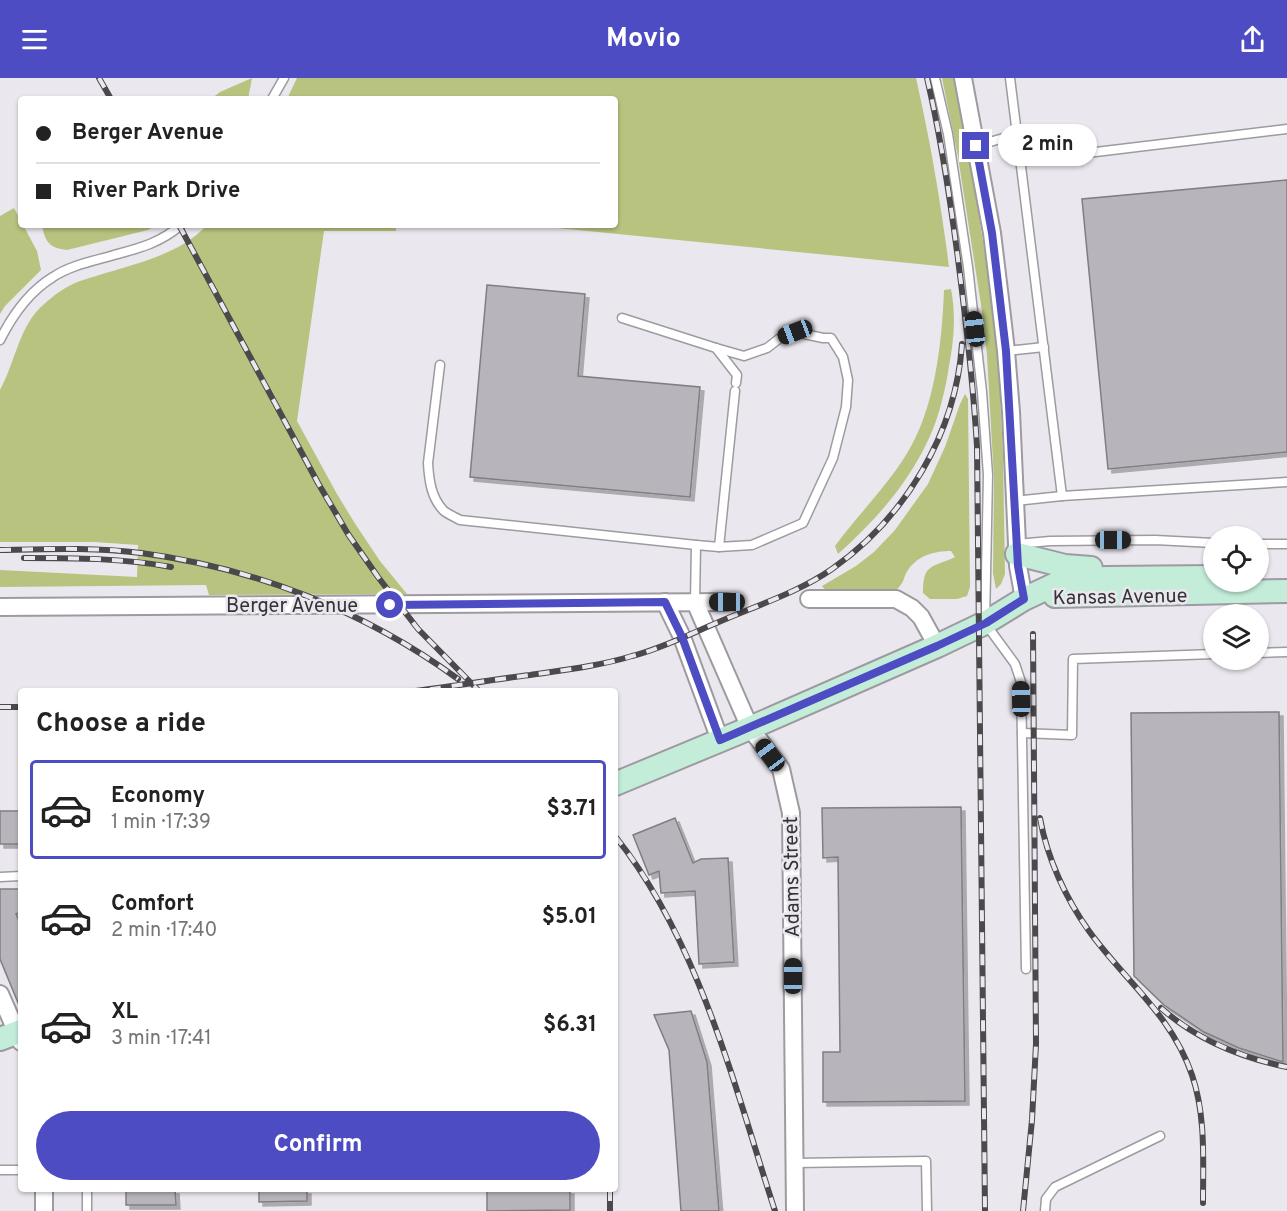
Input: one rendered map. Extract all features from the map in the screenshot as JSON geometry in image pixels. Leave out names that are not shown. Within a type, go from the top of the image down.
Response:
[{"type":"main road","points":[[1017,549],[1065,566],[1132,570],[1188,578]]},
{"type":"main road","points":[[1269,576],[1287,576]]},
{"type":"main road","name":"Kansas Avenue","points":[[618,782],[750,728],[937,646],[986,623],[1024,599],[1062,581],[1106,578],[1188,578],[1203,581]]},
{"type":"main road","name":"Kansas Avenue","points":[[1024,599],[1203,586]]},
{"type":"main road","name":"Kansas Avenue","points":[[1269,589],[1287,591]]},
{"type":"street","points":[[963,78],[992,233],[1006,351],[1018,566],[1024,599]]},
{"type":"street","points":[[809,599],[896,599],[912,608],[921,617],[937,646]]},
{"type":"street","points":[[665,602],[682,637],[720,740]]},
{"type":"street","name":"Adams Street","points":[[695,602],[750,728],[780,769],[791,813],[795,1211]]},
{"type":"street","name":"Berger Avenue","points":[[0,607],[727,602]]},
{"type":"street","points":[[0,994],[15,1036]]},
{"type":"street","points":[[44,1192],[44,1211]]},
{"type":"lane","points":[[274,96],[284,78]]},
{"type":"lane","points":[[935,78],[948,134],[968,267],[982,392],[987,475],[986,623],[1015,664],[1021,682],[1026,969]]},
{"type":"lane","points":[[1010,78],[1062,496]]},
{"type":"lane","points":[[1020,161],[1287,129]]},
{"type":"lane","points":[[976,146],[1017,134]]},
{"type":"lane","points":[[0,339],[33,292],[53,277],[73,267],[147,246],[177,228]]},
{"type":"lane","points":[[440,365],[428,463],[429,478],[433,496],[444,511],[460,520],[718,547],[752,545],[803,523],[834,458],[846,407],[848,380],[843,357],[831,338],[795,332],[780,338],[767,348],[744,356],[622,318]]},
{"type":"lane","points":[[1006,351],[1044,347]]},
{"type":"lane","points":[[716,348],[737,375],[718,547]]},
{"type":"lane","points":[[1015,501],[1287,482]]},
{"type":"lane","points":[[1017,549],[1050,541],[1155,540],[1203,542]]},
{"type":"lane","points":[[1269,544],[1287,544]]},
{"type":"lane","points":[[695,602],[696,545]]},
{"type":"lane","points":[[1269,653],[1287,652]]},
{"type":"lane","points":[[1022,733],[1072,735],[1073,659],[1203,654]]},
{"type":"lane","points":[[0,878],[18,876]]},
{"type":"lane","points":[[1045,1211],[1046,1199],[1055,1187],[1160,1136]]},
{"type":"lane","points":[[795,1162],[926,1161],[927,1211]]},
{"type":"lane","points":[[0,1170],[18,1170]]},
{"type":"lane","points":[[87,1192],[87,1211]]},
{"type":"green space","points":[[252,78],[249,96],[215,96]]},
{"type":"green space","points":[[297,78],[916,78],[935,172],[949,267],[557,228],[618,228],[618,96],[288,96]]},
{"type":"green space","points":[[942,78],[954,78],[957,92],[987,267],[999,371],[1005,574],[996,589],[993,573],[994,479],[987,355],[958,157]]},
{"type":"green space","points":[[14,208],[18,215],[18,228],[25,228],[37,251],[41,270],[0,314],[0,216]]},
{"type":"green space","points":[[43,228],[152,228],[67,250],[52,246]]},
{"type":"green space","points":[[204,228],[396,228],[396,231],[324,231],[297,421],[354,522],[380,561],[407,594],[209,595],[206,585],[0,587],[0,570],[137,577],[138,545],[94,542],[0,542],[0,390],[25,329],[37,311],[52,297],[76,283],[171,251]]},
{"type":"green space","points":[[951,289],[954,318],[952,347],[944,392],[933,428],[922,453],[902,485],[878,514],[838,554],[835,546],[890,478],[916,437],[924,418],[935,375],[944,290]]},
{"type":"green space","points":[[965,394],[968,399],[970,587],[967,596],[957,599],[930,599],[923,593],[927,571],[955,557],[951,551],[922,557],[908,570],[903,582],[896,590],[826,591],[822,586],[856,566],[874,552],[895,530],[928,484]]},
{"type":"building","points":[[1287,180],[1287,452],[1108,469],[1082,199]]},
{"type":"building","points":[[487,285],[585,294],[578,376],[700,387],[690,497],[470,477]]},
{"type":"building","points":[[1279,712],[1283,1062],[1239,1048],[1204,1032],[1164,1005],[1134,976],[1131,713]]},
{"type":"building","points":[[961,807],[965,1101],[823,1102],[823,1052],[840,1052],[838,857],[823,858],[822,808]]},
{"type":"building","points":[[0,811],[18,811],[18,844],[0,844]]},
{"type":"building","points":[[675,818],[693,863],[701,859],[728,858],[734,962],[699,964],[695,891],[661,893],[659,871],[649,875],[633,835]]},
{"type":"building","points":[[0,889],[18,889],[18,913],[16,914],[18,918],[18,1003],[0,959]]},
{"type":"building","points":[[691,1011],[707,1062],[719,1211],[681,1211],[669,1050],[654,1015]]},
{"type":"building","points":[[126,1192],[175,1192],[176,1205],[126,1205]]},
{"type":"building","points":[[259,1192],[307,1192],[307,1201],[259,1202]]},
{"type":"building","points":[[487,1192],[570,1192],[570,1210],[487,1211]]},
{"type":"railway","points":[[99,78],[109,96]]},
{"type":"railway","points":[[927,78],[941,145],[955,236],[969,352],[977,446],[985,1211]]},
{"type":"railway","points":[[181,228],[318,483],[348,534],[418,629],[476,688]]},
{"type":"railway","points":[[436,688],[594,665],[644,653],[778,598],[832,569],[882,525],[904,499],[922,471],[949,410],[958,377],[962,344]]},
{"type":"railway","points":[[0,550],[123,551],[226,569],[307,596],[347,613],[385,633],[458,679]]},
{"type":"railway","points":[[24,558],[116,560],[171,567]]},
{"type":"railway","points":[[1023,1211],[1032,1120],[1036,1044],[1033,634]]},
{"type":"railway","points":[[0,707],[18,707]]},
{"type":"railway","points":[[1040,818],[1053,863],[1065,892],[1081,919],[1103,949],[1160,1016],[1183,1053],[1192,1075],[1200,1106],[1203,1138],[1203,1203]]},
{"type":"railway","points":[[618,840],[644,877],[670,921],[692,968],[729,1065],[775,1211]]},
{"type":"railway","points":[[1161,1008],[1189,1029],[1220,1046],[1287,1067]]},
{"type":"railway","points":[[610,1192],[610,1211]]},
{"type":"route","points":[[390,605],[665,602],[682,637],[720,740],[937,646],[986,623],[1024,599],[1018,566],[1006,351],[992,233],[976,146]]}]
